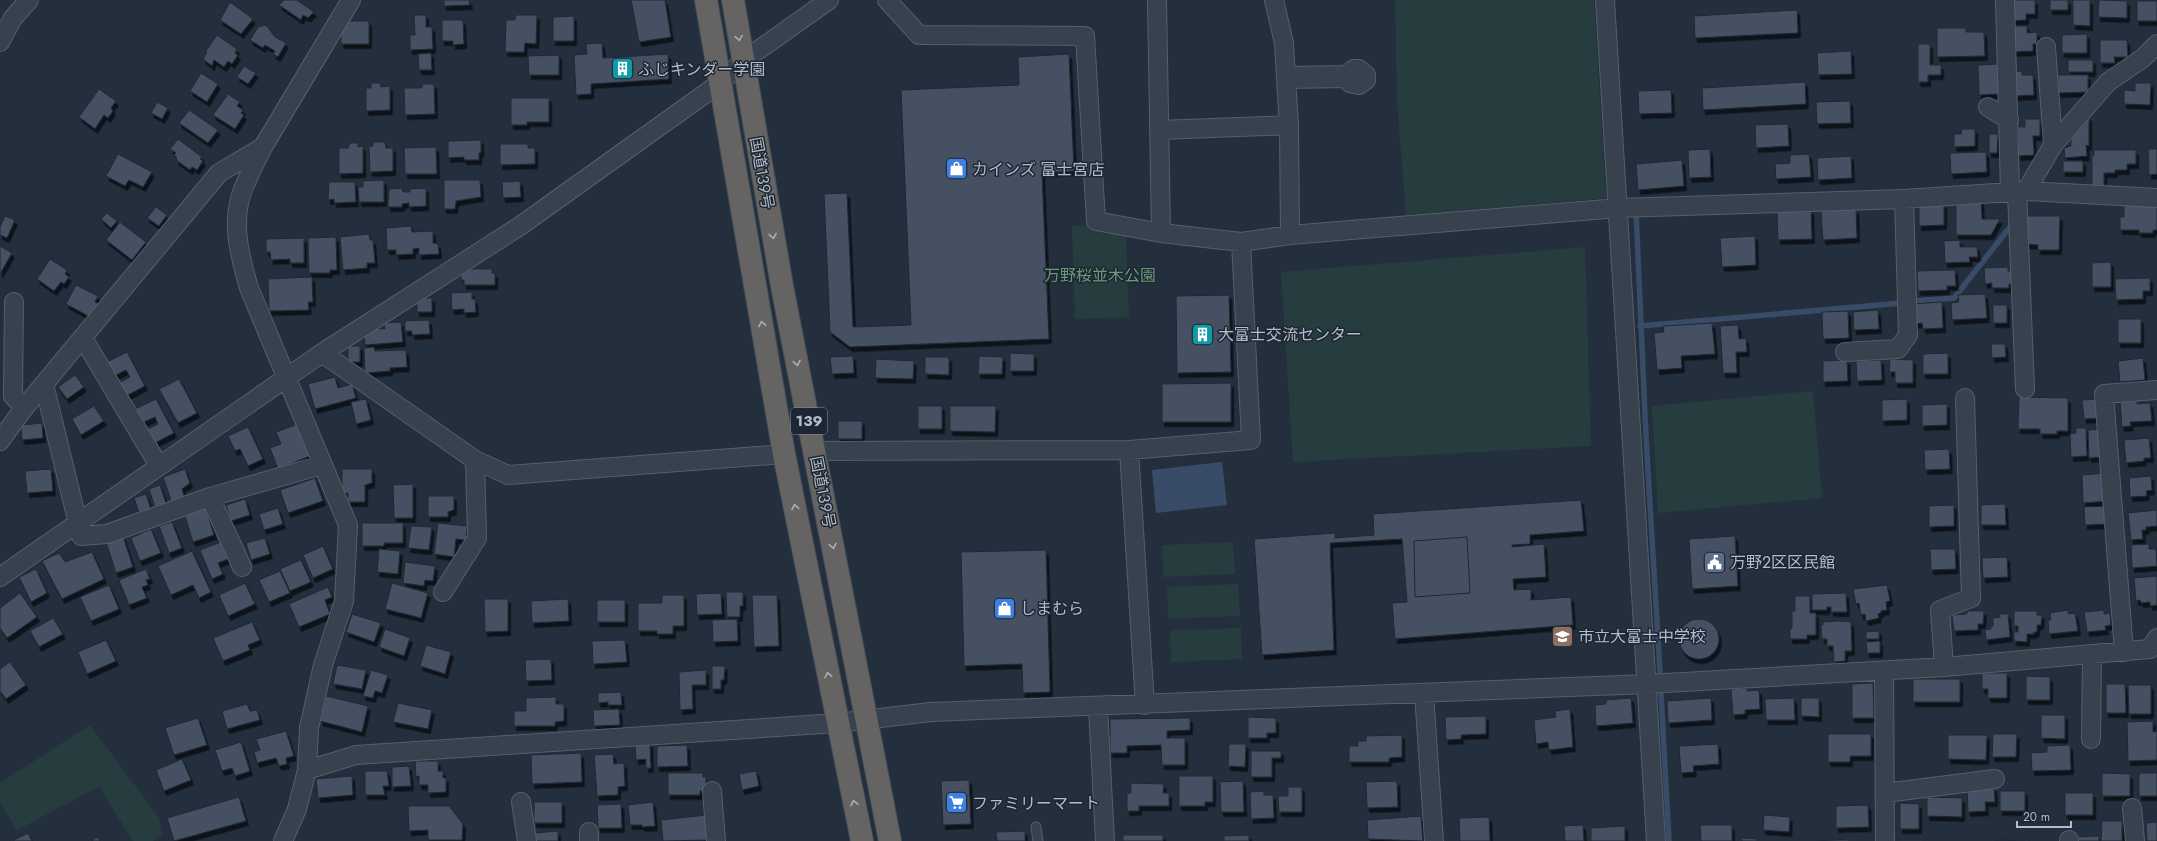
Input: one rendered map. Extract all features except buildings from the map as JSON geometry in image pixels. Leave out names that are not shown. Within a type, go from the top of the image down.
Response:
[{"type":"highway","name":"国道139号","points":[[706,0],[784,454],[862,841]]},
{"type":"highway","name":"国道139号","points":[[733,0],[782,286],[890,841]]},
{"type":"street","points":[[0,42],[13,18],[29,0]]},
{"type":"street","points":[[283,841],[297,809],[307,770],[309,728],[323,665],[344,601],[348,525],[249,288],[238,249],[237,219],[242,192],[263,147],[351,0]]},
{"type":"street","points":[[0,577],[322,353],[520,226],[720,83],[743,61],[829,0]]},
{"type":"street","points":[[887,0],[919,35],[1085,36],[1096,221],[1161,233],[1241,242],[1290,235],[1619,208],[1904,199],[2018,192],[2157,198]]},
{"type":"street","points":[[1157,0],[1161,233]]},
{"type":"street","points":[[1274,0],[1284,43],[1289,125],[1290,235]]},
{"type":"street","points":[[1605,0],[1648,684],[1656,841]]},
{"type":"street","points":[[2005,0],[2009,120],[2018,192],[2025,389]]},
{"type":"street","points":[[2018,192],[2053,146],[2108,82],[2142,58],[2157,44]]},
{"type":"street","points":[[2046,47],[2053,146]]},
{"type":"street","points":[[1988,107],[2009,120]]},
{"type":"street","points":[[1159,130],[1289,125]]},
{"type":"street","points":[[0,441],[24,408],[219,173],[263,147]]},
{"type":"street","points":[[1845,352],[1898,349],[1908,335],[1904,199]]},
{"type":"street","points":[[815,451],[1128,450],[1251,440],[1241,242]]},
{"type":"street","points":[[14,302],[13,396],[24,408]]},
{"type":"street","points":[[83,338],[106,380],[159,466]]},
{"type":"street","points":[[322,353],[474,460],[508,475],[784,454]]},
{"type":"street","points":[[44,384],[81,536],[107,534],[210,497],[322,465]]},
{"type":"street","points":[[2124,652],[2104,394],[2157,390]]},
{"type":"street","points":[[1944,667],[1940,610],[1971,598],[1965,398]]},
{"type":"street","points":[[1128,450],[1145,705]]},
{"type":"street","points":[[443,592],[477,538],[474,460]]},
{"type":"street","points":[[210,497],[242,567]]},
{"type":"street","points":[[307,770],[356,755],[838,724],[931,712],[1098,707],[1648,684],[1944,667],[2124,652],[2155,645]]},
{"type":"street","points":[[2091,739],[2092,655]]},
{"type":"street","points":[[1884,671],[1885,841]]},
{"type":"street","points":[[1424,693],[1434,841]]},
{"type":"street","points":[[1098,707],[1105,841]]},
{"type":"street","points":[[1885,792],[1995,779]]},
{"type":"street","points":[[712,791],[716,841]]},
{"type":"street","points":[[521,802],[527,841]]},
{"type":"street","points":[[2132,808],[2135,841]]},
{"type":"lane","points":[[1036,827],[1038,841]]},
{"type":"green space","points":[[1395,0],[1594,0],[1606,198],[1406,216],[1397,101]]},
{"type":"green space","name":"万野桜並木公園","points":[[1094,225],[1126,234],[1129,317],[1075,319],[1072,226]]},
{"type":"green space","points":[[1585,247],[1591,446],[1293,462],[1281,272]]},
{"type":"green space","points":[[1813,391],[1822,498],[1658,513],[1652,406]]},
{"type":"green space","points":[[1233,542],[1235,574],[1163,577],[1162,545]]},
{"type":"green space","points":[[1238,584],[1240,616],[1168,619],[1167,587]]},
{"type":"green space","points":[[1241,628],[1242,659],[1171,662],[1170,630]]},
{"type":"green space","points":[[90,725],[159,818],[162,834],[153,841],[133,841],[99,787],[17,830],[0,803],[0,783]]},
{"type":"water","points":[[1222,462],[1227,505],[1156,513],[1152,470]]},
{"type":"waterway","points":[[1636,211],[1646,437],[1660,672]]},
{"type":"waterway","points":[[1913,301],[1954,298],[2014,222]]},
{"type":"waterway","points":[[1640,326],[1902,303]]},
{"type":"waterway","points":[[1661,694],[1669,841]]},
{"type":"place","name":"ふじキンダー学園","points":[[622,69]]},
{"type":"place","name":"カインズ 富士宮店","points":[[956,169]]},
{"type":"place","name":"大富士交流センター","points":[[1203,334]]},
{"type":"place","name":"万野2区区民館","points":[[1714,562]]},
{"type":"place","name":"しまむら","points":[[1005,608]]},
{"type":"place","name":"市立大富士中学校","points":[[1563,636]]},
{"type":"place","name":"ファミリーマート","points":[[956,803]]}]
